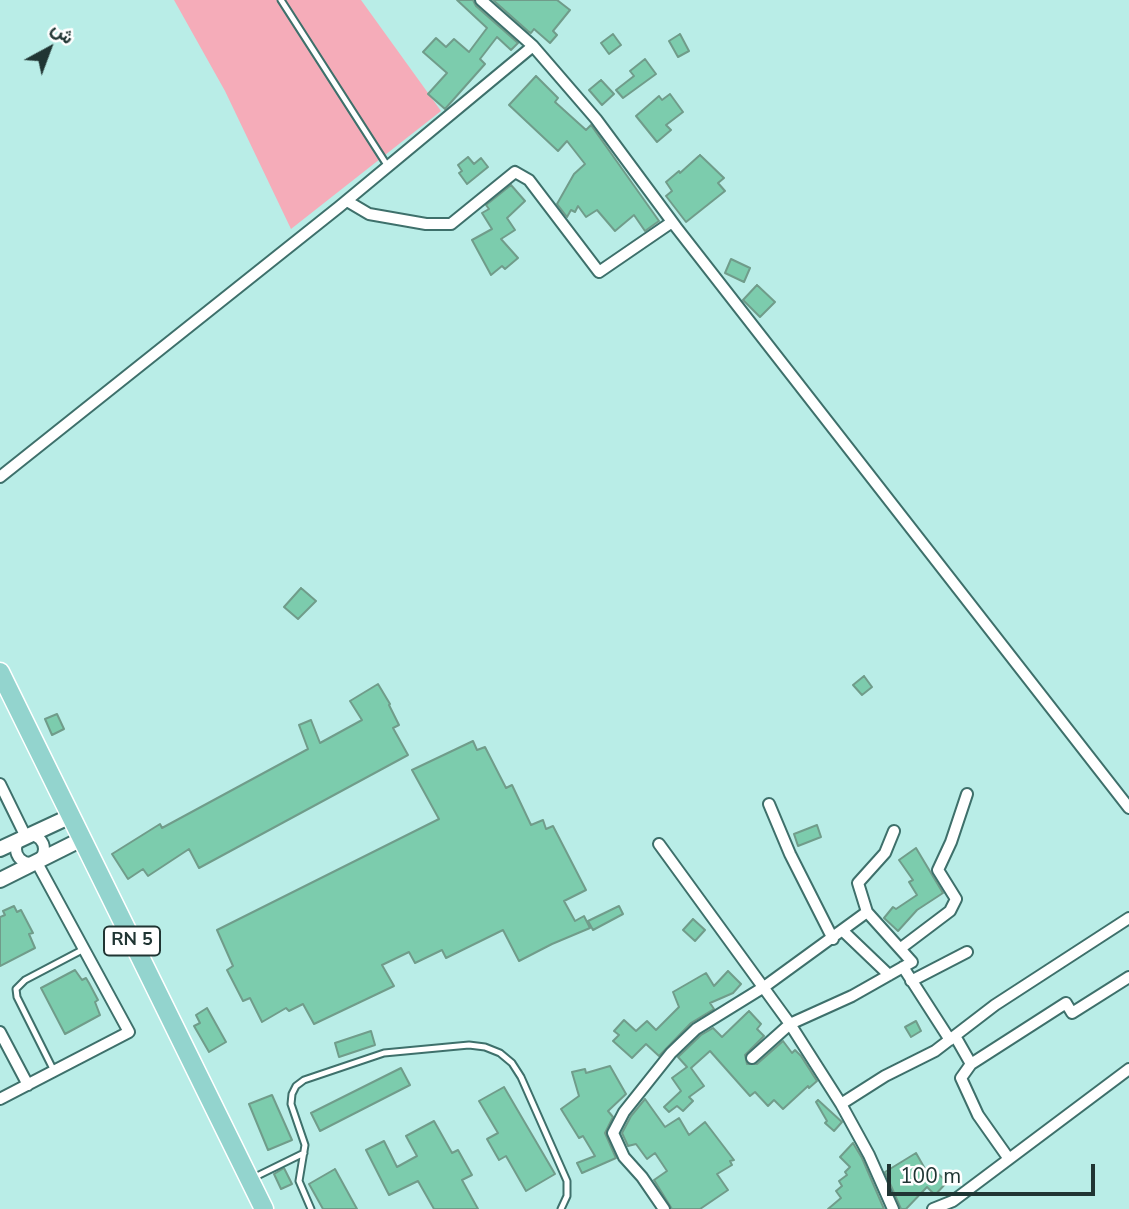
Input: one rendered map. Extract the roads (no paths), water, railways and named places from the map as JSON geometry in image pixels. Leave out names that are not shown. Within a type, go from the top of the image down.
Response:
[{"type":"main road","name":"RN 5","points":[[0,672],[264,1209]]},
{"type":"street","points":[[481,0],[533,46],[596,119],[673,222],[1129,808]]},
{"type":"street","points":[[0,477],[346,201],[533,46]]},
{"type":"street","points":[[346,201],[369,214],[426,224],[451,224],[515,172],[528,180],[599,272],[673,222]]},
{"type":"street","points":[[0,784],[25,835]]},
{"type":"street","points":[[901,948],[950,911],[956,900],[938,870],[951,842],[967,794]]},
{"type":"street","points":[[769,804],[832,939]]},
{"type":"street","points":[[0,849],[25,835],[71,816]]},
{"type":"street","points":[[752,1058],[790,1024],[852,996],[912,962],[867,912],[858,883],[885,853],[894,831]]},
{"type":"street","points":[[25,835],[38,837],[44,845],[43,855],[36,861],[27,863],[17,854],[18,841],[25,835]]},
{"type":"street","points":[[0,880],[82,839]]},
{"type":"street","points":[[659,844],[790,1024],[869,1154],[893,1209]]},
{"type":"street","points":[[0,1099],[129,1032],[36,861]]},
{"type":"street","points":[[664,1209],[624,1157],[613,1133],[624,1112],[671,1053],[696,1029],[764,987],[867,912]]},
{"type":"street","points":[[841,1104],[885,1076],[935,1051],[995,1005],[1129,918]]},
{"type":"street","points":[[843,931],[889,975]]},
{"type":"street","points":[[911,981],[967,952]]},
{"type":"street","points":[[903,967],[971,1065]]},
{"type":"street","points":[[1009,1159],[978,1115],[961,1078],[971,1065],[1066,1003],[1072,1013],[1129,976]]},
{"type":"street","points":[[0,1032],[28,1085]]},
{"type":"street","points":[[933,1209],[953,1201],[1129,1069]]},
{"type":"lane","points":[[281,0],[388,167]]},
{"type":"lane","points":[[54,1071],[17,997],[16,989],[25,980],[84,949]]},
{"type":"lane","points":[[311,1209],[299,1181],[304,1140],[291,1099],[293,1090],[304,1080],[384,1053],[469,1045],[485,1047],[506,1058],[521,1077],[567,1181],[567,1196],[561,1209]]},
{"type":"lane","points":[[250,1180],[304,1153]]}]
